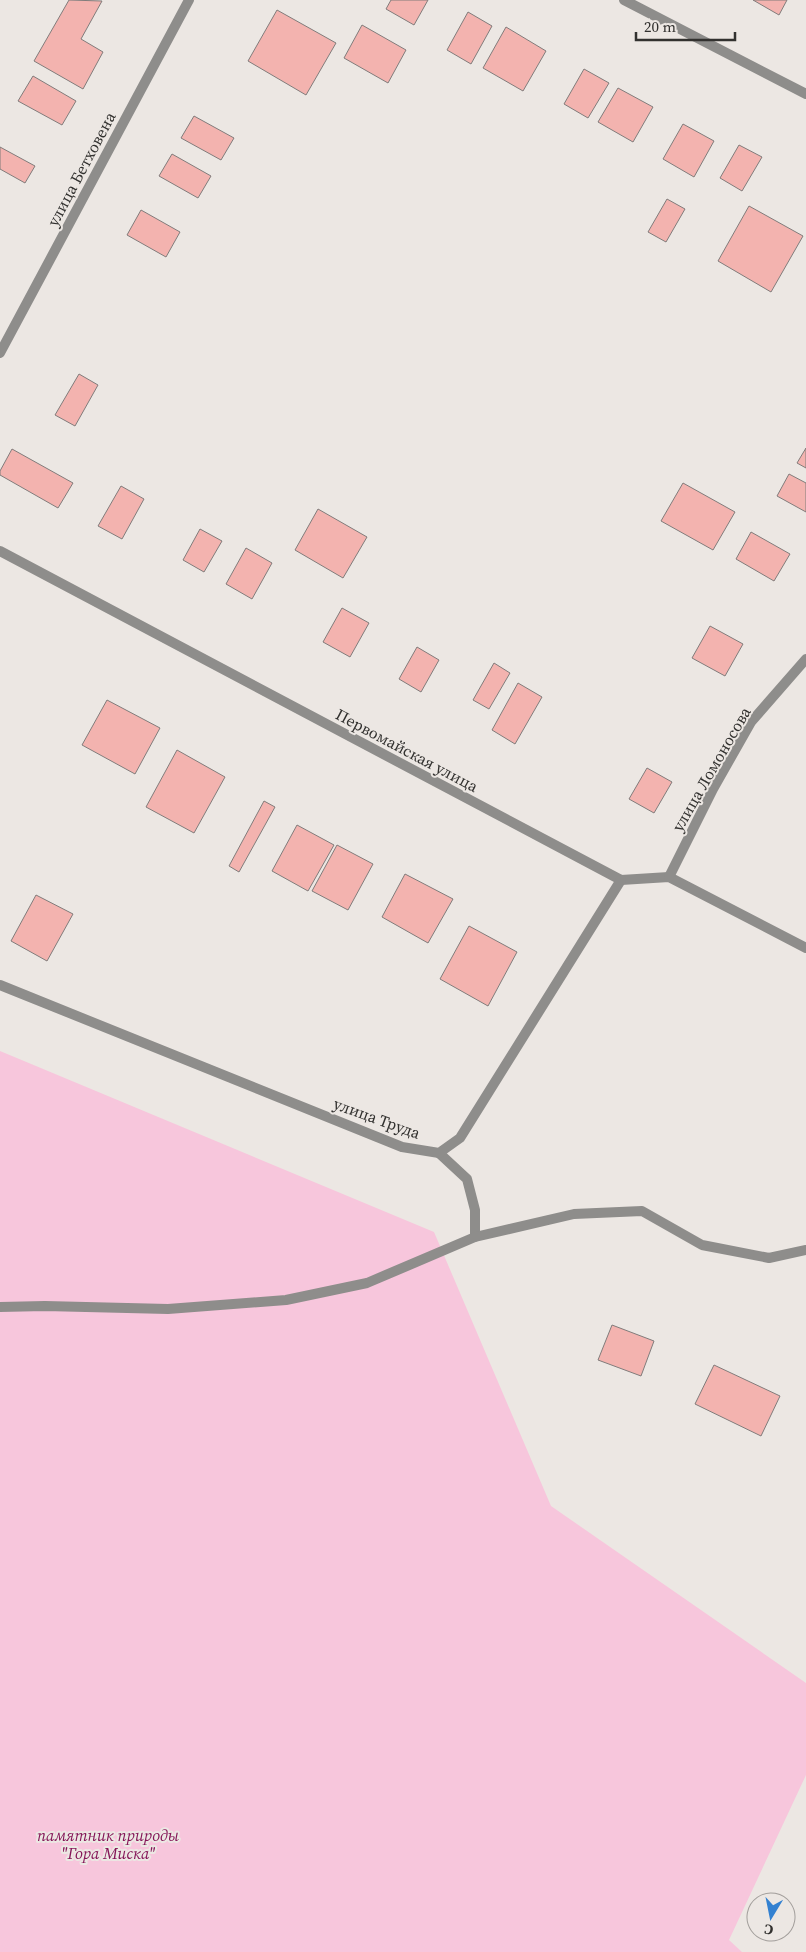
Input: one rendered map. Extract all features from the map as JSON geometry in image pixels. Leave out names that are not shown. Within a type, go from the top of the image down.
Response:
[{"type":"street","name":"улица Бетховена","points":[[0,353],[189,0]]},
{"type":"street","points":[[624,0],[806,94]]},
{"type":"street","name":"Первомайская улица","points":[[0,551],[621,880]]},
{"type":"street","name":"улица Ломоносова","points":[[669,877],[713,790],[752,722],[806,659]]},
{"type":"street","points":[[475,1237],[475,1210],[467,1179],[439,1153],[460,1138],[621,880],[669,877],[806,948]]},
{"type":"street","name":"улица Труда","points":[[0,985],[402,1147],[439,1153]]},
{"type":"street","points":[[0,1307],[168,1308],[286,1300],[367,1283],[475,1237],[574,1214],[642,1211],[702,1245],[769,1258],[806,1250]]},
{"type":"green space","name":"памятник природы \"Гора Миска\"","points":[[0,1051],[434,1232],[551,1506],[806,1683],[806,1775],[751,1892],[746,1892],[746,1904],[729,1940],[742,1952],[0,1952]]},
{"type":"building","points":[[69,0],[102,1],[81,39],[103,52],[83,89],[34,61]]},
{"type":"building","points":[[391,0],[428,0],[414,25],[386,9]]},
{"type":"building","points":[[753,0],[787,0],[779,15]]},
{"type":"building","points":[[277,10],[336,43],[306,95],[248,61]]},
{"type":"building","points":[[468,12],[492,26],[471,64],[447,50]]},
{"type":"building","points":[[362,25],[406,50],[388,83],[344,58]]},
{"type":"building","points":[[506,27],[546,51],[523,91],[483,68]]},
{"type":"building","points":[[584,69],[609,83],[588,118],[564,104]]},
{"type":"building","points":[[33,76],[76,101],[62,125],[18,101]]},
{"type":"building","points":[[618,88],[653,107],[633,142],[598,122]]},
{"type":"building","points":[[194,116],[234,138],[221,160],[181,138]]},
{"type":"building","points":[[683,124],[714,141],[694,177],[663,159]]},
{"type":"building","points":[[739,145],[762,157],[742,191],[720,178]]},
{"type":"building","points":[[0,147],[35,166],[25,183],[0,169]]},
{"type":"building","points":[[172,154],[211,176],[198,198],[159,176]]},
{"type":"building","points":[[667,199],[685,209],[666,242],[648,232]]},
{"type":"building","points":[[749,206],[803,236],[771,292],[718,261]]},
{"type":"building","points":[[141,210],[180,232],[166,257],[127,235]]},
{"type":"building","points":[[79,374],[98,385],[75,426],[55,415]]},
{"type":"building","points":[[806,448],[806,468],[797,463]]},
{"type":"building","points":[[12,449],[73,483],[58,508],[0,475],[0,471]]},
{"type":"building","points":[[789,474],[806,483],[806,512],[777,496]]},
{"type":"building","points":[[683,483],[735,512],[713,550],[661,521]]},
{"type":"building","points":[[121,486],[144,499],[122,539],[98,526]]},
{"type":"building","points":[[318,509],[367,537],[343,578],[295,550]]},
{"type":"building","points":[[200,529],[222,541],[204,572],[183,560]]},
{"type":"building","points":[[751,532],[790,554],[774,581],[736,559]]},
{"type":"building","points":[[246,548],[272,563],[252,599],[226,584]]},
{"type":"building","points":[[342,608],[369,623],[350,657],[323,642]]},
{"type":"building","points":[[710,626],[743,644],[725,676],[692,658]]},
{"type":"building","points":[[417,647],[439,660],[421,692],[399,679]]},
{"type":"building","points":[[494,663],[510,673],[489,709],[473,700]]},
{"type":"building","points":[[518,683],[542,697],[515,744],[492,730]]},
{"type":"building","points":[[107,700],[160,728],[135,774],[82,745]]},
{"type":"building","points":[[177,750],[225,777],[194,833],[146,807]]},
{"type":"building","points":[[647,768],[672,782],[654,813],[629,799]]},
{"type":"building","points":[[264,801],[275,807],[239,872],[229,866]]},
{"type":"building","points":[[297,825],[334,845],[308,891],[272,871]]},
{"type":"building","points":[[337,845],[373,864],[348,910],[312,891]]},
{"type":"building","points":[[405,874],[453,899],[428,943],[382,917]]},
{"type":"building","points":[[36,895],[73,914],[47,961],[11,941]]},
{"type":"building","points":[[469,926],[517,952],[488,1006],[440,979]]},
{"type":"building","points":[[612,1325],[654,1341],[641,1376],[598,1360]]},
{"type":"building","points":[[714,1365],[780,1396],[761,1436],[695,1404]]}]
